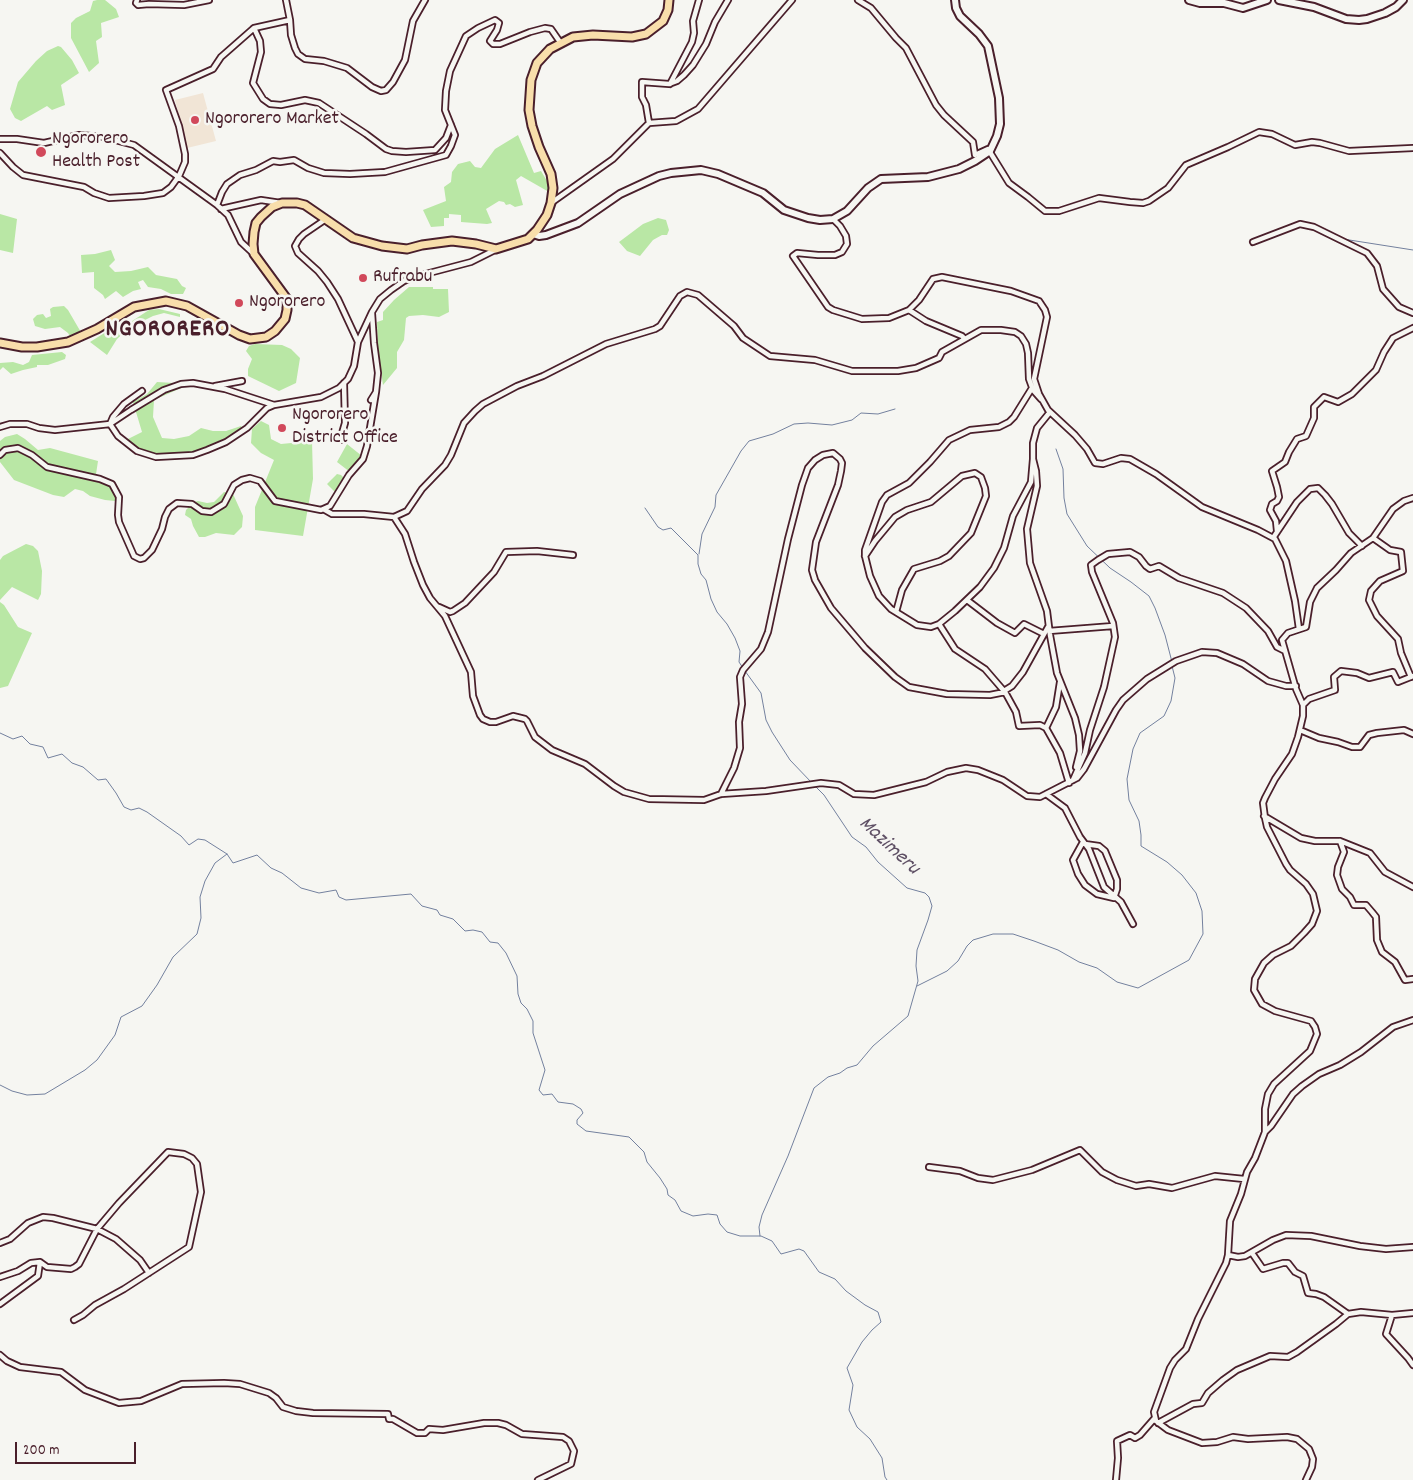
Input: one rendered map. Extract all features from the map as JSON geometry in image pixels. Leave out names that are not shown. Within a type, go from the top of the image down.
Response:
[{"type":"main road","points":[[0,344],[37,347],[68,342],[97,329],[134,307],[166,301],[187,306],[239,335],[250,339],[266,337],[275,331],[285,319],[287,299],[254,254],[253,244],[256,222],[267,211],[282,203],[305,205],[353,238],[382,246],[407,249],[422,244],[452,241],[496,249],[528,239],[547,215],[553,188],[551,174],[532,126],[529,110],[531,80],[537,63],[550,49],[560,42],[573,37],[593,35],[640,36],[657,27],[663,21],[668,10],[669,0]]},
{"type":"main road","points":[[533,234],[539,236],[546,235],[578,224],[620,194],[659,176],[694,170],[718,174],[757,190],[777,206],[798,216],[811,219],[833,219],[847,211],[868,188],[881,179],[928,178],[959,169],[981,158],[990,151],[998,133],[1000,114],[999,94],[989,49],[979,34],[960,16],[955,0]]},
{"type":"main road","points":[[1189,0],[1203,3],[1224,3],[1243,8],[1267,0]]},
{"type":"main road","points":[[1279,0],[1314,7],[1346,19],[1359,20],[1385,13],[1396,7],[1403,0]]},
{"type":"street","points":[[138,0],[136,4],[138,6],[149,4],[184,5],[209,0]]},
{"type":"street","points":[[286,0],[291,35],[298,54],[305,59],[324,61],[347,68],[372,88],[381,90],[389,87],[405,60],[413,20],[425,0]]},
{"type":"street","points":[[670,84],[692,42],[694,33],[693,21],[699,0]]},
{"type":"street","points":[[648,123],[641,83],[645,81],[670,84],[680,79],[693,65],[728,0]]},
{"type":"street","points":[[787,0],[787,6]]},
{"type":"street","points":[[551,203],[613,159],[648,123],[676,121],[698,109],[792,0]]},
{"type":"street","points":[[858,0],[870,8],[906,48],[936,105],[944,116],[972,142],[975,155],[988,149],[1009,183],[1042,210],[1050,212],[1067,209],[1099,198],[1141,203],[1149,201],[1168,188],[1181,170],[1190,162],[1259,132],[1272,134],[1295,145],[1312,142],[1355,151],[1413,148]]},
{"type":"street","points":[[0,154],[13,168],[23,175],[84,187],[109,198],[144,196],[163,192],[171,187],[179,176],[185,162],[179,126],[166,90],[213,69],[221,57],[254,28],[290,20]]},
{"type":"street","points":[[219,207],[222,192],[227,184],[240,175],[256,170],[273,161],[294,160],[308,168],[324,173],[350,174],[385,172],[446,155],[455,135],[445,110],[446,91],[450,71],[466,36],[495,20],[499,22],[497,30],[490,41],[493,44],[500,44],[545,28],[551,30],[560,42]]},
{"type":"street","points":[[254,28],[260,41],[261,52],[253,83],[259,94],[270,104],[284,105],[305,100],[319,103],[366,134],[386,150],[392,151],[435,150],[446,138],[451,125]]},
{"type":"street","points":[[0,139],[44,142],[79,136],[103,137],[134,145],[219,207],[228,216],[241,242],[254,254]]},
{"type":"street","points":[[219,207],[261,200],[282,203]]},
{"type":"street","points":[[326,219],[299,238],[295,246],[298,253],[318,270],[327,282],[338,299],[358,342]]},
{"type":"street","points":[[833,219],[846,236],[847,244],[842,252],[835,255],[796,253],[793,256],[828,307],[856,318],[875,320],[889,318],[909,310],[919,300],[933,279],[942,277],[1011,292],[1039,301],[1047,317],[1034,376],[1041,399]]},
{"type":"street","points":[[1253,242],[1300,224],[1314,227],[1367,254],[1377,266],[1383,289],[1399,307],[1413,313]]},
{"type":"street","points":[[110,424],[118,436],[137,451],[156,457],[187,456],[226,442],[248,428],[267,408],[274,405],[321,397],[339,388],[348,379],[354,366],[358,342],[372,312],[380,299],[404,281],[425,273],[471,262],[496,249]]},
{"type":"street","points":[[0,455],[6,450],[18,448],[32,455],[47,467],[112,484],[119,497],[119,522],[134,556],[140,559],[144,558],[152,550],[169,509],[177,503],[192,504],[202,511],[211,512],[224,504],[234,485],[250,478],[260,481],[275,501],[325,510],[332,514],[364,514],[394,517],[407,511],[452,455],[464,423],[483,404],[517,386],[544,376],[606,344],[655,329],[660,326],[680,296],[688,292],[698,295],[734,326],[743,338],[770,356],[815,360],[852,371],[898,371],[923,366],[939,358],[942,352],[982,330],[1006,330],[1018,332],[1023,338],[1027,348],[1028,374],[1032,388],[1050,412],[1087,449],[1095,463],[1103,464],[1121,458],[1130,459],[1156,474],[1202,507],[1273,538],[1286,562],[1299,629]]},
{"type":"street","points":[[909,310],[965,339]]},
{"type":"street","points":[[325,510],[330,506],[348,476],[363,458],[367,446],[378,373],[372,312]]},
{"type":"street","points":[[1277,531],[1276,521],[1270,510],[1272,504],[1279,498],[1272,471],[1285,462],[1297,439],[1306,436],[1314,418],[1314,407],[1324,397],[1338,402],[1352,394],[1376,370],[1393,338],[1413,328]]},
{"type":"street","points":[[212,386],[242,381]]},
{"type":"street","points":[[0,428],[10,424],[27,424],[55,430],[110,424],[164,390],[181,384],[193,383],[212,386],[274,405]]},
{"type":"street","points":[[340,440],[345,423],[344,383]]},
{"type":"street","points":[[1032,388],[1009,422],[999,426],[970,430],[949,440],[909,482],[887,495],[878,511],[877,520],[865,550],[865,556],[870,576],[879,596],[896,612],[922,627],[931,627],[939,624],[967,600],[985,581],[1001,555],[1016,509],[1031,482],[1033,446],[1036,432],[1050,412]]},
{"type":"street","points":[[110,424],[116,412],[142,391]]},
{"type":"street","points":[[371,400],[376,392]]},
{"type":"street","points":[[721,794],[734,768],[740,748],[739,722],[742,698],[740,677],[743,670],[761,649],[768,632],[802,485],[808,468],[823,455],[833,453],[842,463],[838,486],[816,542],[812,570],[815,580],[831,608],[865,648],[895,677],[909,687],[928,692],[977,695],[990,695],[1004,691],[1012,686],[1020,676],[1049,628],[1113,626]]},
{"type":"street","points":[[1033,459],[1036,471],[1036,494],[1028,521],[1027,534],[1030,564],[1044,598],[1055,665],[1075,718],[1080,742],[1078,760],[1070,782]]},
{"type":"street","points":[[865,556],[875,540],[895,517],[907,510],[931,502],[962,476],[975,473],[981,476],[986,496],[972,533],[949,556],[940,561],[914,569],[902,590],[896,612]]},
{"type":"street","points":[[1273,538],[1297,502],[1310,489],[1318,488],[1332,504],[1349,533],[1362,546]]},
{"type":"street","points":[[1306,1480],[1312,1468],[1313,1459],[1307,1447],[1297,1439],[1287,1437],[1248,1439],[1234,1437],[1217,1442],[1202,1443],[1168,1430],[1156,1421],[1154,1408],[1170,1368],[1186,1349],[1198,1319],[1223,1270],[1228,1255],[1230,1221],[1241,1194],[1244,1179],[1256,1158],[1265,1132],[1265,1109],[1271,1088],[1310,1051],[1317,1032],[1311,1021],[1287,1016],[1262,1004],[1254,990],[1255,980],[1267,960],[1291,946],[1304,933],[1312,924],[1317,908],[1313,894],[1308,886],[1286,864],[1267,827],[1264,816],[1263,803],[1275,779],[1292,754],[1303,716],[1303,705],[1282,643],[1285,635],[1306,627],[1310,602],[1316,588],[1351,553],[1373,538],[1393,509],[1407,499],[1413,498]]},
{"type":"street","points":[[394,517],[405,534],[423,585],[430,598],[445,616],[470,672],[476,707],[484,719],[496,722],[513,716],[525,719],[535,737],[552,750],[585,764],[614,786],[640,797],[657,800],[704,800],[721,794],[828,783],[839,785],[854,794],[874,795],[926,782],[951,770],[966,768],[978,770],[1004,780],[1029,796],[1037,797],[1077,778],[1084,769],[1122,700],[1147,679],[1176,661],[1202,652],[1217,653],[1243,664],[1268,681],[1286,686],[1296,686]]},
{"type":"street","points":[[1303,705],[1309,699],[1335,690],[1334,676],[1341,671],[1357,673],[1369,678],[1394,672],[1398,682],[1412,676],[1401,653],[1398,639],[1377,616],[1370,600],[1371,591],[1380,581],[1403,571],[1401,552],[1390,550],[1373,538]]},
{"type":"street","points":[[438,607],[450,612],[459,608],[494,572],[506,552],[537,551],[573,555]]},
{"type":"street","points":[[1070,782],[1085,753],[1094,716],[1102,694],[1115,637],[1113,626],[1091,565],[1108,554],[1130,552],[1139,557],[1150,569],[1159,566],[1179,578],[1223,593],[1246,608],[1268,631],[1277,647],[1285,651]]},
{"type":"street","points":[[967,600],[989,618],[1015,633],[1024,624],[1044,634]]},
{"type":"street","points":[[939,624],[955,649],[985,669],[1009,696],[1016,712],[1019,726],[1040,725],[1046,728],[1060,753],[1070,782]]},
{"type":"street","points":[[1046,728],[1056,707],[1060,681]]},
{"type":"street","points":[[1300,730],[1319,738],[1352,747],[1360,747],[1369,735],[1377,733],[1404,730],[1413,734]]},
{"type":"street","points":[[1046,794],[1065,808],[1080,837],[1091,853],[1104,887],[1114,898],[1122,903],[1133,924]]},
{"type":"street","points":[[1264,816],[1300,838],[1315,841],[1340,841],[1370,854],[1385,872],[1413,887]]},
{"type":"street","points":[[1340,841],[1344,852],[1337,875],[1342,889],[1350,897],[1354,905],[1366,905],[1372,912],[1376,918],[1377,940],[1382,952],[1395,962],[1405,980],[1413,979]]},
{"type":"street","points":[[1084,843],[1099,846],[1105,852],[1117,880],[1114,898]]},
{"type":"street","points":[[1084,843],[1073,860],[1078,874],[1085,884],[1097,894],[1114,898]]},
{"type":"street","points":[[1265,1132],[1293,1094],[1302,1086],[1319,1074],[1340,1065],[1361,1052],[1393,1027],[1413,1020]]},
{"type":"street","points":[[929,1167],[960,1171],[978,1178],[993,1180],[1032,1170],[1080,1150],[1102,1172],[1115,1180],[1136,1186],[1149,1184],[1172,1188],[1214,1176],[1244,1179]]},
{"type":"street","points":[[0,1277],[18,1271],[31,1263],[40,1262],[48,1267],[71,1269],[75,1267],[79,1264],[98,1230],[119,1203],[168,1152],[184,1154],[194,1160],[197,1164],[201,1192],[189,1247],[74,1320]]},
{"type":"street","points":[[0,1243],[10,1239],[28,1223],[43,1217],[53,1218],[98,1230],[116,1240],[140,1260],[149,1273]]},
{"type":"street","points":[[1228,1255],[1241,1257],[1252,1253],[1273,1240],[1292,1235],[1311,1236],[1386,1249],[1413,1247]]},
{"type":"street","points":[[1252,1253],[1263,1269],[1288,1263],[1295,1272],[1303,1276],[1308,1293],[1324,1297],[1348,1314]]},
{"type":"street","points":[[0,1304],[38,1276],[40,1262]]},
{"type":"street","points":[[1116,1480],[1117,1441],[1130,1435],[1135,1438],[1156,1421],[1202,1403],[1208,1393],[1237,1370],[1270,1356],[1288,1357],[1348,1314],[1361,1312],[1392,1315],[1413,1313]]},
{"type":"street","points":[[1392,1315],[1386,1334],[1413,1365]]},
{"type":"street","points":[[0,1355],[7,1361],[20,1367],[61,1372],[85,1390],[119,1403],[141,1401],[182,1384],[224,1382],[240,1384],[269,1393],[283,1407],[296,1411],[388,1414],[389,1419],[393,1419],[416,1433],[425,1433],[429,1429],[443,1430],[484,1423],[498,1423],[525,1434],[563,1438],[569,1441],[574,1451],[571,1464],[538,1480]]},
{"type":"shaded area","name":"Ngororero Market","points":[[203,93],[216,141],[187,148],[175,100]]},
{"type":"green space","points":[[105,0],[116,9],[119,17],[101,23],[102,37],[96,41],[99,63],[89,72],[71,38],[71,23],[76,18],[90,11],[93,1]]},
{"type":"green space","points":[[58,46],[72,60],[79,73],[61,85],[65,105],[52,110],[47,106],[21,121],[15,118],[10,109],[18,82],[47,51]]},
{"type":"green space","points":[[518,135],[534,173],[541,171],[547,181],[549,192],[521,176],[516,180],[523,205],[515,207],[499,201],[486,209],[492,223],[461,222],[461,215],[449,214],[449,218],[444,218],[444,226],[431,227],[423,210],[446,201],[444,187],[451,182],[452,172],[458,164],[470,161],[475,167],[481,168],[495,149]]},
{"type":"green space","points":[[0,214],[17,219],[13,253],[0,250]]},
{"type":"green space","points":[[658,218],[666,220],[669,230],[667,235],[662,235],[653,240],[640,256],[627,251],[619,242],[643,224]]},
{"type":"green space","points":[[111,250],[115,260],[109,266],[115,272],[148,267],[156,275],[177,279],[186,288],[183,294],[171,294],[161,289],[148,287],[143,280],[138,282],[141,289],[123,297],[116,291],[105,299],[94,288],[94,272],[82,273],[81,255]]},
{"type":"green space","points":[[409,287],[448,289],[449,312],[439,317],[423,315],[406,318],[404,340],[397,352],[397,368],[383,385],[378,350],[377,322],[383,320],[383,312]]},
{"type":"green space","points":[[64,306],[82,334],[71,338],[60,327],[45,329],[35,326],[33,319],[37,315],[43,314],[46,318],[51,316],[50,309],[53,307]]},
{"type":"green space","points":[[159,309],[180,314],[180,317],[164,313],[153,316],[129,328],[117,339],[107,355],[90,342],[106,332],[126,325],[149,310]]},
{"type":"green space","points":[[255,344],[282,345],[291,349],[300,358],[296,383],[279,391],[248,376],[248,369],[252,359],[246,351],[249,346]]},
{"type":"green space","points":[[62,352],[66,355],[65,359],[48,365],[37,365],[37,367],[11,374],[3,367],[0,370],[0,363],[13,362],[23,365],[29,362],[32,355]]},
{"type":"green space","points":[[157,382],[174,383],[181,388],[154,400],[153,417],[162,438],[174,439],[189,436],[201,428],[213,431],[226,431],[241,426],[243,430],[200,450],[181,454],[148,453],[137,449],[126,440],[142,432],[133,402],[147,394]]},
{"type":"green space","points":[[261,421],[269,425],[271,439],[281,444],[312,441],[313,479],[303,536],[255,530],[255,507],[274,460],[261,453],[251,443],[252,429]]},
{"type":"green space","points":[[17,434],[38,450],[50,448],[98,461],[95,481],[111,487],[116,495],[115,501],[90,496],[83,491],[75,489],[64,497],[53,495],[14,480],[0,462],[0,441],[5,437]]},
{"type":"green space","points":[[347,444],[362,456],[350,472],[337,462]]},
{"type":"green space","points":[[337,474],[345,479],[336,493],[327,484]]},
{"type":"green space","points":[[224,492],[233,494],[243,516],[242,527],[234,535],[216,533],[199,537],[191,519],[185,515],[186,510],[194,502],[214,502]]},
{"type":"green space","points":[[26,544],[33,546],[38,551],[42,571],[41,594],[38,600],[12,587],[0,600],[0,560],[3,556]]},
{"type":"green space","points":[[0,602],[18,627],[32,633],[8,686],[0,688]]},
{"type":"waterway","points":[[1343,239],[1413,250]]},
{"type":"waterway","points":[[699,554],[702,534],[715,507],[716,495],[741,451],[749,441],[773,434],[794,424],[832,425],[852,420],[861,413],[878,414],[895,409]]},
{"type":"waterway","points":[[1056,449],[1063,469],[1064,498],[1067,514],[1087,546],[1110,568],[1149,596],[1165,635],[1172,662]]},
{"type":"waterway","name":"Mazimeru","points":[[645,508],[658,527],[663,530],[671,528],[698,555],[701,574],[706,580],[717,612],[735,638],[740,651],[739,662],[743,668]]},
{"type":"waterway","points":[[917,986],[947,971],[958,961],[973,940],[993,934],[1013,934],[1034,941],[1058,950],[1079,962],[1097,968],[1117,982],[1138,988],[1189,960],[1203,934],[1202,911],[1196,893],[1182,875],[1167,862],[1141,846],[1139,821],[1129,800],[1127,779],[1133,749],[1140,733],[1164,716],[1171,701],[1175,678],[1172,666]]},
{"type":"waterway","name":"Mazimeru","points":[[745,671],[761,693],[766,720],[772,732],[790,760],[812,783]]},
{"type":"waterway","points":[[0,733],[13,739],[22,736],[30,744],[43,747],[48,758],[62,754],[72,763],[83,767],[98,780],[106,779],[124,807],[131,810],[139,808],[147,812],[181,836],[189,845],[198,839],[205,840],[227,854],[233,863],[257,855],[271,868],[282,873],[301,888],[319,893],[336,890],[339,897],[346,900],[411,894],[422,906],[437,910],[440,915],[453,919],[465,931],[482,932],[490,942],[498,943],[506,953],[517,976],[518,994],[521,1003],[527,1009],[533,1021],[533,1033],[545,1070],[539,1090],[543,1095],[552,1094],[558,1102],[573,1104],[581,1109],[583,1113],[577,1120],[577,1124],[586,1131],[629,1137],[644,1152],[647,1162],[660,1178],[667,1189],[668,1195],[675,1200],[681,1211],[693,1216],[717,1215],[720,1224],[727,1232],[740,1236],[761,1236],[772,1241],[781,1254],[799,1249],[804,1251],[819,1272],[835,1279],[846,1291],[878,1312],[881,1322],[862,1342],[847,1368],[853,1385],[849,1410],[857,1427],[870,1439],[882,1458],[887,1480]]},
{"type":"waterway","name":"Mazimeru","points":[[760,1236],[759,1227],[762,1215],[788,1156],[814,1088],[828,1077],[857,1065],[873,1046],[908,1016],[918,981],[916,966],[917,950],[932,906],[929,897],[925,893],[907,888],[878,862],[866,847],[852,837],[824,795],[815,786]]},
{"type":"waterway","points":[[0,1085],[27,1095],[45,1094],[85,1070],[97,1060],[115,1035],[121,1017],[142,1006],[173,957],[197,934],[201,918],[200,897],[205,881],[215,863],[227,854]]},
{"type":"place","name":"Ngororero Market","points":[[195,120]]},
{"type":"place","name":"Ngororero Health Post","points":[[41,152]]},
{"type":"place","name":"Rufrabu","points":[[363,278]]},
{"type":"place","name":"Ngororero","points":[[239,303]]},
{"type":"place","name":"Ngororero District Office","points":[[282,428]]},
{"type":"district","name":"NGORORERO","points":[[168,332]]}]
